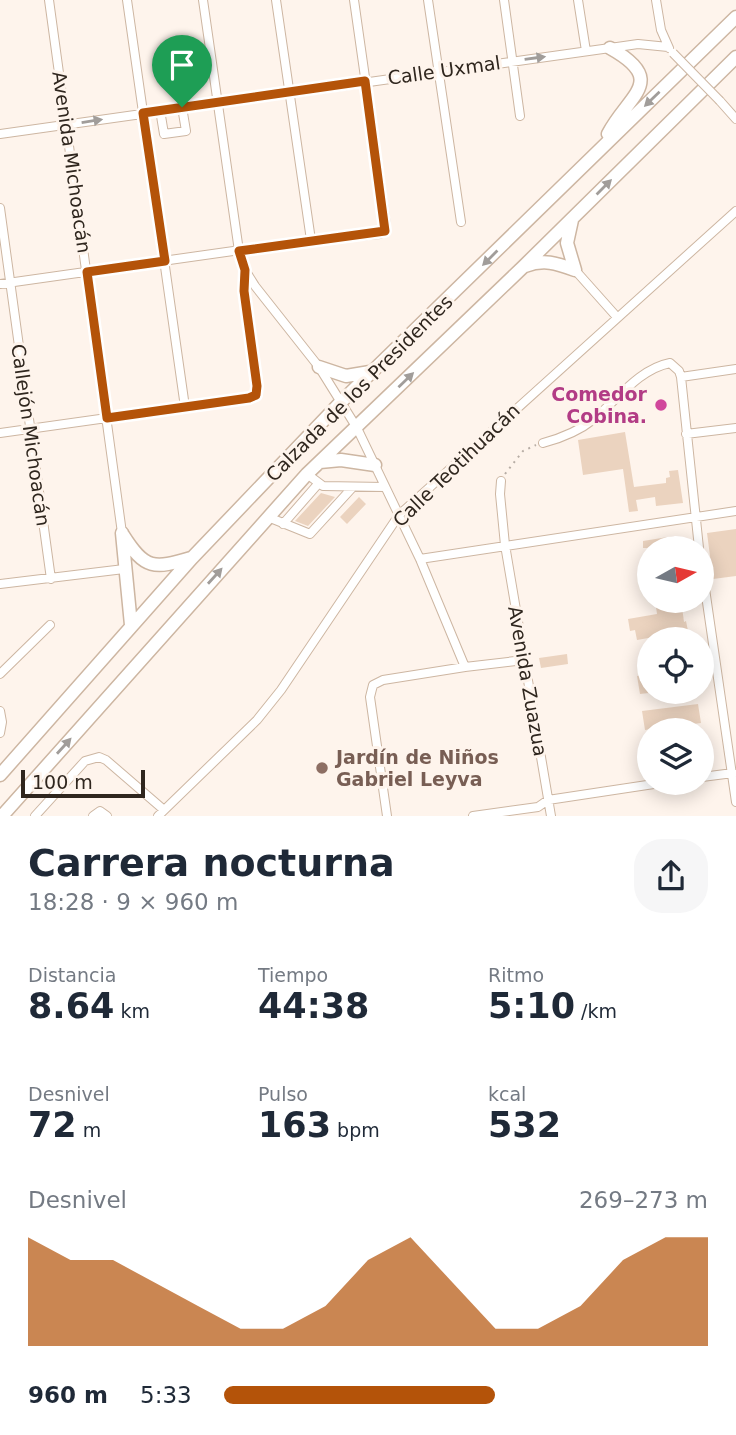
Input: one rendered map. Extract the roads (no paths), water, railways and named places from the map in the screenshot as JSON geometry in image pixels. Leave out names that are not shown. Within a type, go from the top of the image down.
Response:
[{"type":"highway","name":"Calzada de los Presidentes","points":[[0,775],[192,558],[342,401],[736,17]]},
{"type":"highway","points":[[600,149],[610,129],[638,92],[641,79],[635,64],[610,48]]},
{"type":"highway","name":"Calzada de los Presidentes","points":[[2,816],[307,474],[523,267],[734,59]]},
{"type":"highway","points":[[573,218],[567,243],[575,270]]},
{"type":"highway","points":[[523,267],[538,262],[552,262],[575,270]]},
{"type":"highway","points":[[319,367],[346,376],[374,371]]},
{"type":"highway","points":[[319,462],[341,460],[375,466]]},
{"type":"highway","points":[[122,533],[140,559],[149,565],[159,567],[192,558]]},
{"type":"highway","points":[[122,533],[131,625]]},
{"type":"street","name":"Avenida Michoacán","points":[[49,0],[122,533]]},
{"type":"street","points":[[127,0],[185,407]]},
{"type":"street","points":[[204,0],[239,251],[245,270],[319,367],[357,428],[420,559],[464,667]]},
{"type":"street","points":[[276,0],[311,240]]},
{"type":"street","points":[[0,284],[385,231],[354,0]]},
{"type":"street","points":[[428,0],[461,222]]},
{"type":"street","points":[[503,0],[520,116]]},
{"type":"street","points":[[578,0],[586,51]]},
{"type":"street","points":[[656,0],[661,30],[670,50],[736,119]]},
{"type":"street","name":"Calle Uxmal","points":[[0,134],[288,91],[638,44],[652,39],[661,30]]},
{"type":"street","name":"Calle Uxmal","points":[[638,44],[670,50]]},
{"type":"street","points":[[160,110],[164,134],[186,131],[182,107]]},
{"type":"street","name":"Callejón Michoacán","points":[[0,208],[51,579]]},
{"type":"street","name":"Calle Teotihuacán","points":[[161,813],[257,720],[281,690],[399,515],[616,316],[736,211]]},
{"type":"street","points":[[0,433],[256,395],[244,291],[245,270]]},
{"type":"street","points":[[575,270],[616,316]]},
{"type":"street","points":[[543,443],[559,439],[592,421],[640,378],[655,368],[670,363],[680,374],[697,536]]},
{"type":"street","points":[[680,374],[736,369]]},
{"type":"street","points":[[686,434],[736,428]]},
{"type":"street","points":[[307,474],[318,484],[352,488],[385,487]]},
{"type":"street","name":"Avenida Zuazua","points":[[501,481],[499,494],[505,545],[551,816]]},
{"type":"street","points":[[283,524],[318,484]]},
{"type":"street","points":[[268,517],[312,533],[352,488]]},
{"type":"street","points":[[420,559],[736,512]]},
{"type":"street","points":[[0,584],[124,569]]},
{"type":"street","points":[[709,613],[734,773],[736,802]]},
{"type":"street","points":[[0,674],[50,625]]},
{"type":"street","points":[[387,816],[370,697],[373,685],[383,680],[524,660]]},
{"type":"street","points":[[0,711],[0,732]]},
{"type":"street","points":[[35,816],[85,761],[99,757],[115,767],[161,813]]},
{"type":"street","points":[[714,776],[734,773]]},
{"type":"street","points":[[474,816],[538,807],[548,800],[637,787]]},
{"type":"place","name":"Comedor Cobina.","points":[[661,405]]},
{"type":"place","name":"Jardín de Niños Gabriel Leyva","points":[[322,768]]}]
